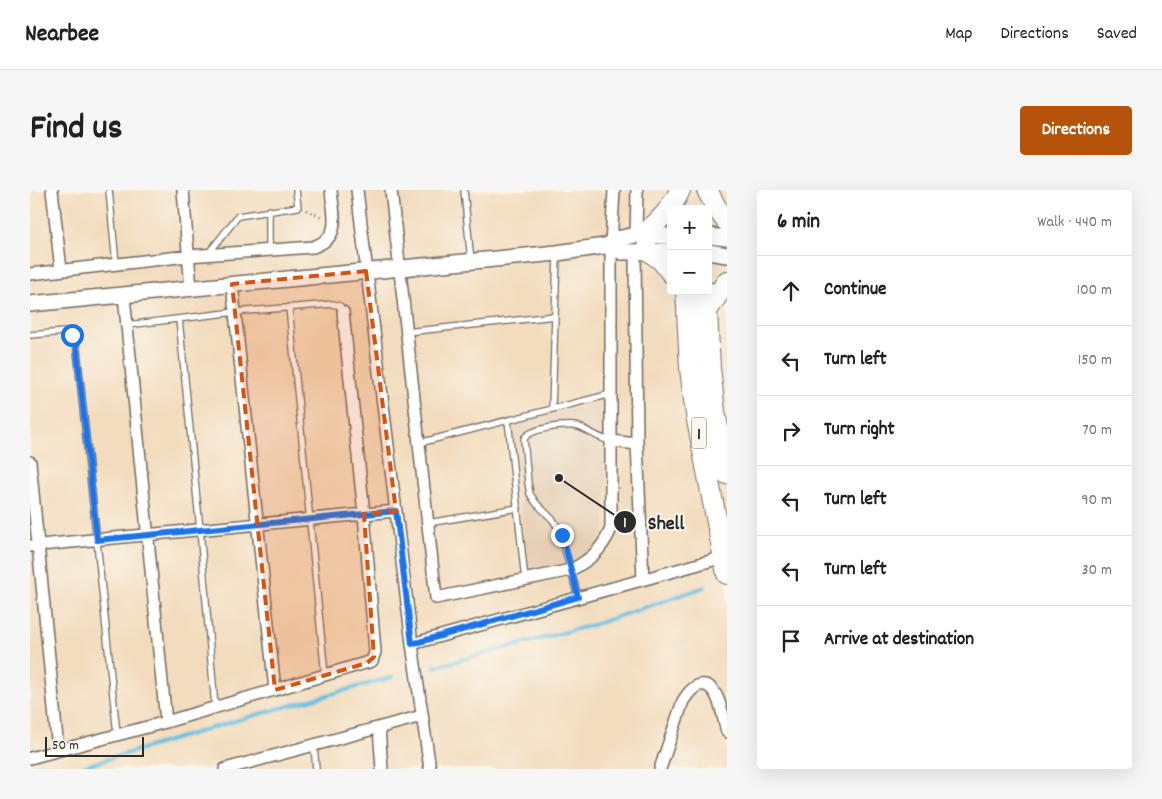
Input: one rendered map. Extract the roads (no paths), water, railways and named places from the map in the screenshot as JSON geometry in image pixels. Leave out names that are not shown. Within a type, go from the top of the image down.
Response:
[{"type":"highway","points":[[667,268],[641,243],[662,218],[681,190]]},
{"type":"highway","points":[[681,190],[682,205]]},
{"type":"highway","points":[[702,190],[702,205]]},
{"type":"highway","points":[[707,190],[727,222]]},
{"type":"highway","points":[[683,295],[698,311],[727,281]]},
{"type":"highway","name":"1","points":[[688,295],[698,311],[727,474]]},
{"type":"highway","name":"1","points":[[704,295],[698,311],[690,369],[696,415],[726,568]]},
{"type":"street","points":[[52,190],[61,270]]},
{"type":"street","points":[[183,190],[191,289]]},
{"type":"street","points":[[30,274],[188,256],[313,247],[328,240],[332,235],[334,223],[331,190]]},
{"type":"street","points":[[357,190],[412,644],[430,769]]},
{"type":"street","points":[[391,190],[436,598],[570,570],[587,561],[598,552],[611,529],[611,245],[614,190]]},
{"type":"street","points":[[637,190],[641,243],[637,444],[643,579]]},
{"type":"street","points":[[712,236],[727,238]]},
{"type":"street","points":[[30,304],[471,261],[611,245],[622,252],[641,243],[667,237]]},
{"type":"street","points":[[641,243],[667,249]]},
{"type":"street","points":[[712,253],[727,255]]},
{"type":"street","points":[[232,284],[275,690]]},
{"type":"street","points":[[124,296],[166,722]]},
{"type":"street","points":[[30,758],[166,722],[372,661],[374,657],[364,514],[343,312]]},
{"type":"street","points":[[611,441],[637,444]]},
{"type":"street","points":[[30,462],[34,546],[58,750]]},
{"type":"street","points":[[34,546],[396,511]]},
{"type":"street","points":[[412,644],[643,579],[726,568]]},
{"type":"street","points":[[660,769],[686,695],[701,685],[712,689],[718,701],[727,732]]},
{"type":"street","points":[[225,769],[240,767],[422,716]]},
{"type":"street","points":[[379,728],[382,769]]},
{"type":"lane","points":[[109,190],[116,264]]},
{"type":"lane","points":[[207,255],[236,217],[269,210],[298,207],[296,190]]},
{"type":"lane","points":[[464,190],[471,261]]},
{"type":"lane","points":[[269,210],[269,251]]},
{"type":"lane","points":[[552,409],[557,252]]},
{"type":"lane","points":[[127,325],[235,312],[333,304],[340,306],[343,312]]},
{"type":"lane","points":[[289,307],[325,676]]},
{"type":"lane","points":[[406,332],[555,316]]},
{"type":"lane","points":[[179,319],[215,708]]},
{"type":"lane","points":[[30,335],[65,332],[75,338],[117,734]]},
{"type":"lane","points":[[419,443],[611,394]]},
{"type":"lane","points":[[508,420],[525,580]]},
{"type":"lane","points":[[578,597],[560,531],[556,523],[536,504],[530,494],[524,439],[531,432],[566,426],[579,427],[599,438],[611,441]]},
{"type":"lane","points":[[428,523],[518,508]]},
{"type":"lane","points":[[314,745],[316,769]]},
{"type":"waterway","points":[[434,667],[596,624],[705,587]]},
{"type":"waterway","points":[[75,769],[238,720],[393,677]]},
{"type":"place","name":"Shell","points":[[559,478]]}]
